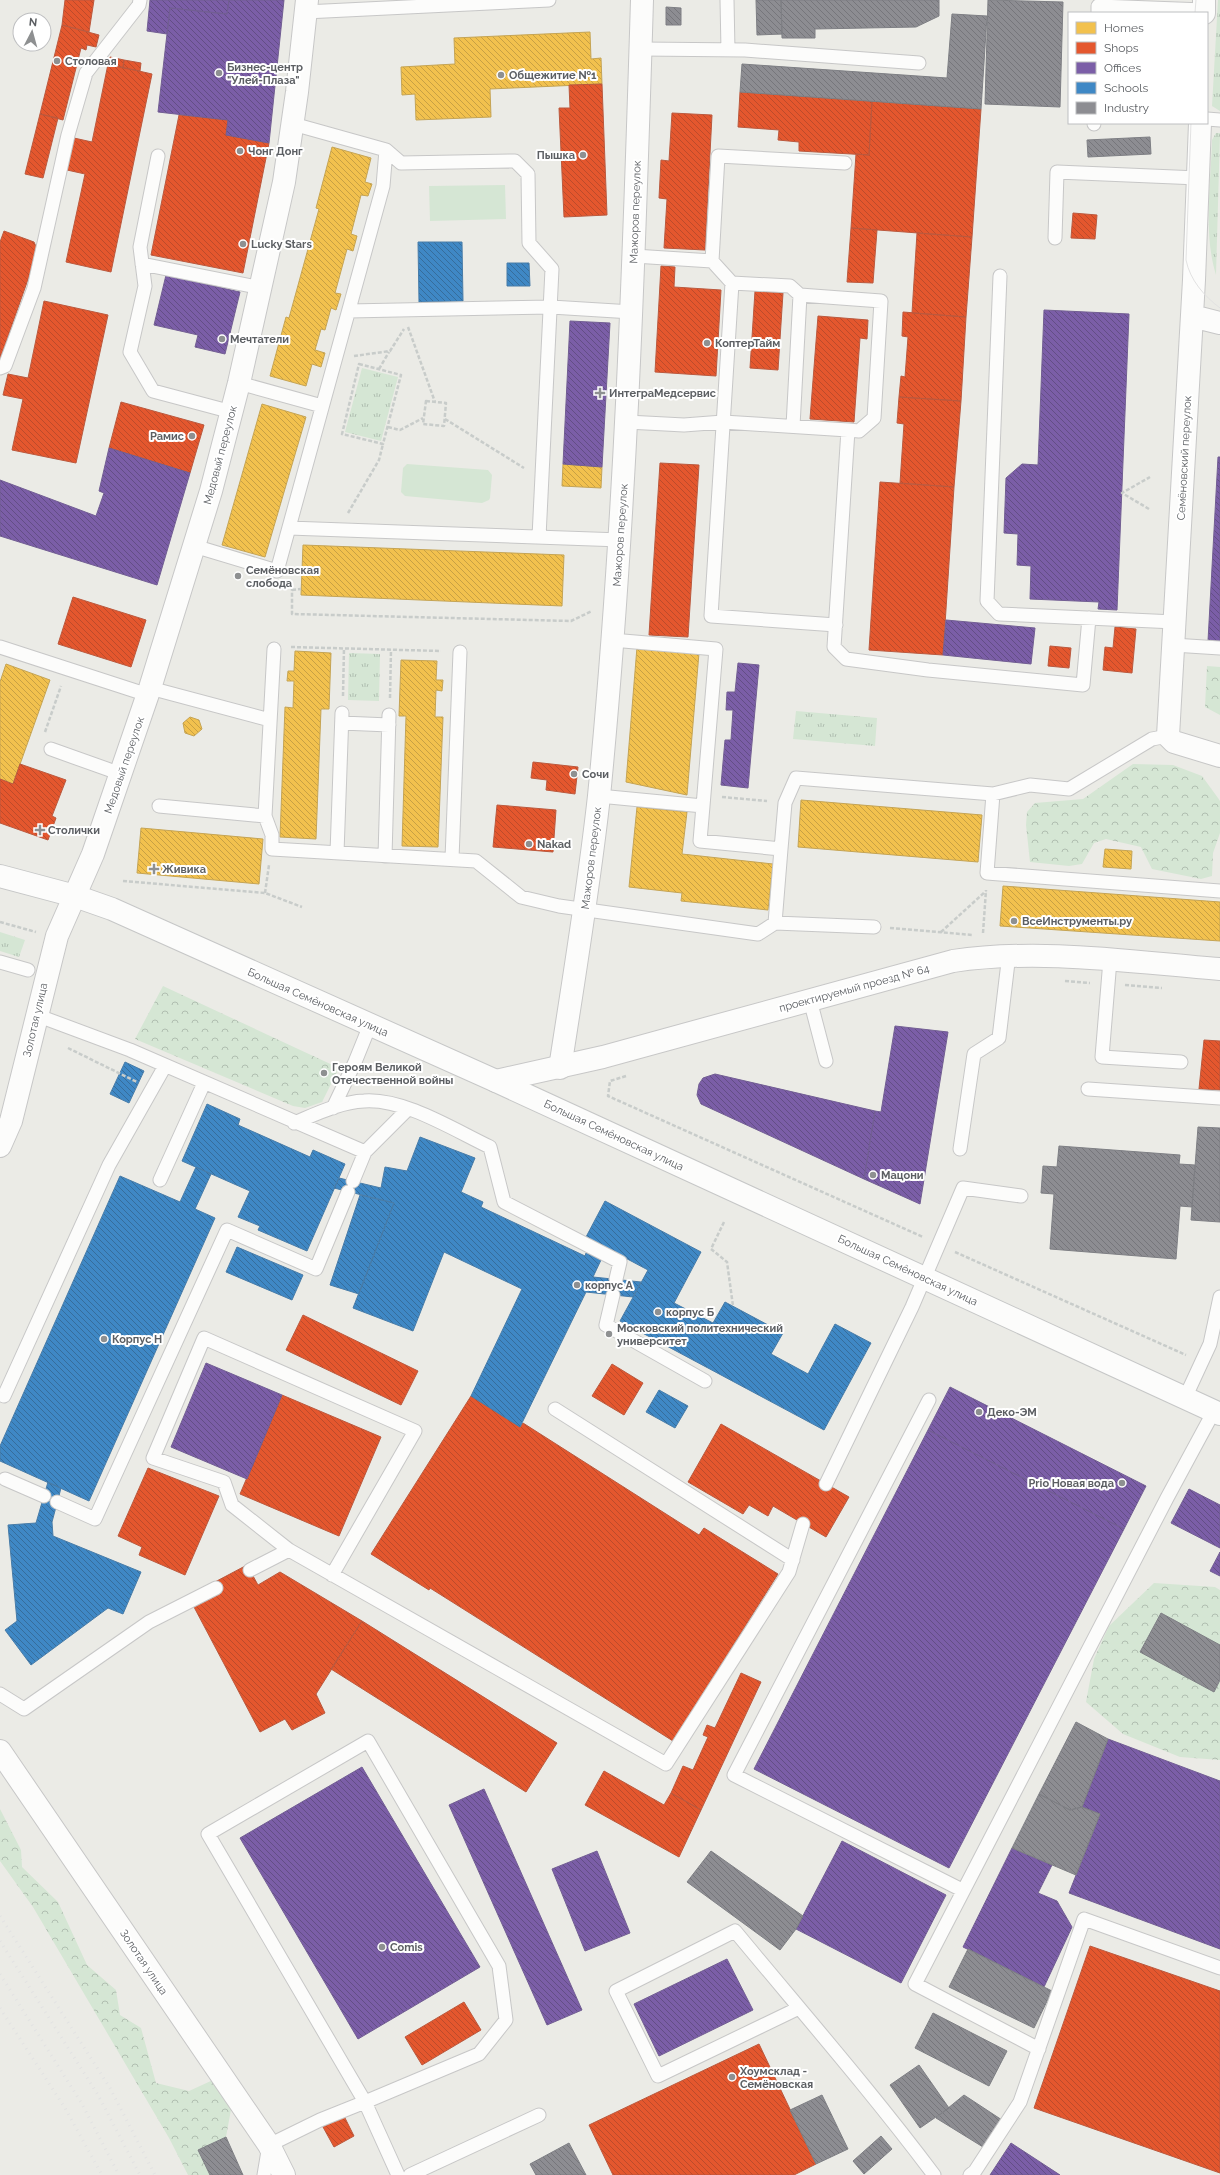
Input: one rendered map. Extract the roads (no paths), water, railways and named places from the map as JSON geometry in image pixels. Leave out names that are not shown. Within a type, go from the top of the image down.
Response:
[{"type":"street","name":"Мажоров переулок","points":[[560,1068],[599,796],[621,540],[632,312],[642,0]]},
{"type":"street","name":"Медовый переулок","points":[[75,896],[93,854],[149,692],[194,546],[232,412],[262,288],[284,182],[293,124],[306,6]]},
{"type":"street","name":"Семёновский переулок","points":[[1168,736],[1192,316],[1200,124]]},
{"type":"street","points":[[1192,316],[1220,323]]},
{"type":"street","points":[[1168,736],[1174,742],[1220,756]]},
{"type":"street","name":"Большая Семёновская улица","points":[[0,876],[75,896],[112,909],[496,1081],[1217,1412]]},
{"type":"street","name":"Золотая улица","points":[[0,1146],[11,1121],[36,1015],[57,936],[75,896]]},
{"type":"street","name":"проектируемый проезд № 64","points":[[496,1081],[560,1068],[952,961],[1009,954],[1220,969]]},
{"type":"street","name":"Золотая улица","points":[[0,1751],[269,2145],[284,2175]]},
{"type":"lane","points":[[0,368],[5,366],[34,288],[68,135],[86,73],[139,5],[140,0]]},
{"type":"lane","points":[[306,6],[549,0]]},
{"type":"lane","points":[[727,0],[728,50]]},
{"type":"lane","points":[[1098,12],[1098,6],[1114,4],[1204,8]]},
{"type":"lane","points":[[641,49],[728,50],[919,63]]},
{"type":"lane","points":[[1208,119],[1220,120]]},
{"type":"lane","points":[[293,124],[386,150],[401,163],[515,161],[528,174],[529,243],[552,269],[540,537]]},
{"type":"lane","points":[[194,546],[277,571],[383,186],[386,150]]},
{"type":"lane","points":[[158,156],[140,247],[145,286],[130,352],[153,391],[232,412]]},
{"type":"lane","points":[[712,261],[718,156],[845,163]]},
{"type":"lane","points":[[1055,238],[1058,172],[1198,178]]},
{"type":"lane","points":[[627,422],[684,425],[724,422],[859,430],[874,418],[881,300],[800,295],[790,286],[732,282],[712,261],[634,256]]},
{"type":"lane","points":[[142,264],[262,288]]},
{"type":"lane","points":[[1000,276],[987,601],[999,614],[1175,622]]},
{"type":"lane","points":[[732,282],[711,616],[836,625]]},
{"type":"lane","points":[[793,426],[800,295]]},
{"type":"lane","points":[[349,311],[551,307],[632,312]]},
{"type":"lane","points":[[239,383],[322,406]]},
{"type":"lane","points":[[848,430],[834,647],[846,659],[928,670],[1083,684],[1089,618]]},
{"type":"lane","points":[[289,528],[621,540]]},
{"type":"lane","points":[[612,640],[716,649],[700,841],[781,849]]},
{"type":"lane","points":[[1173,645],[1220,648]]},
{"type":"lane","points":[[0,647],[149,692],[270,720]]},
{"type":"lane","points":[[274,649],[265,816],[272,835],[272,849],[476,861],[521,897],[584,909],[758,934],[775,923],[874,927]]},
{"type":"lane","points":[[452,859],[460,652]]},
{"type":"lane","points":[[337,853],[342,718],[389,720],[384,856]]},
{"type":"lane","points":[[775,923],[785,803],[796,778],[993,794],[1030,786],[1069,789],[1152,739],[1168,736]]},
{"type":"lane","points":[[51,749],[121,774]]},
{"type":"lane","points":[[993,794],[987,873],[1220,891]]},
{"type":"lane","points":[[599,796],[703,806]]},
{"type":"lane","points":[[159,806],[265,816]]},
{"type":"lane","points":[[960,1149],[974,1054],[999,1038],[1009,954]]},
{"type":"lane","points":[[1110,960],[1102,1056],[1181,1062]]},
{"type":"lane","points":[[0,962],[28,970]]},
{"type":"lane","points":[[810,1000],[826,1061]]},
{"type":"lane","points":[[36,1015],[165,1066],[294,1123],[365,1152]]},
{"type":"lane","points":[[333,1108],[355,1062],[370,1025]]},
{"type":"lane","points":[[4,1396],[109,1165],[165,1066]]},
{"type":"lane","points":[[160,1180],[204,1083]]},
{"type":"lane","points":[[1088,1089],[1220,1098]]},
{"type":"lane","points":[[294,1123],[346,1103],[365,1101],[387,1103],[408,1109],[490,1147],[504,1202],[620,1262],[616,1279]]},
{"type":"lane","points":[[57,1502],[95,1519],[227,1230],[316,1269],[365,1152],[408,1109]]},
{"type":"lane","points":[[826,1484],[925,1278],[963,1188],[1021,1196]]},
{"type":"lane","points":[[613,1295],[606,1325],[705,1381]]},
{"type":"lane","points":[[1185,1398],[1210,1344],[1220,1297]]},
{"type":"lane","points":[[332,1575],[415,1431],[204,1338],[153,1458],[224,1482],[232,1505],[289,1550],[332,1575],[666,1764],[789,1572],[803,1524]]},
{"type":"lane","points":[[929,1400],[734,1775],[962,1890]]},
{"type":"lane","points":[[556,1409],[793,1560]]},
{"type":"lane","points":[[1039,2048],[915,1984],[962,1890],[1217,1412]]},
{"type":"lane","points":[[5,1479],[44,1496]]},
{"type":"lane","points":[[250,1570],[289,1550]]},
{"type":"lane","points":[[0,1694],[24,1709],[149,1622],[216,1588]]},
{"type":"lane","points":[[264,2175],[269,2145],[365,2102],[480,2054],[506,2020],[499,1966],[368,1741],[208,1834],[365,2102],[398,2175]]},
{"type":"lane","points":[[970,2175],[975,2171],[1020,2102],[1084,1919],[1220,1968]]},
{"type":"lane","points":[[798,2008],[658,2076],[616,1991],[735,1931],[905,2136],[934,2175]]},
{"type":"lane","points":[[410,2175],[539,2115]]},
{"type":"tram line","points":[[1195,12],[1196,0]]},
{"type":"tram line","points":[[1191,124],[1186,260],[1194,281],[1198,287],[1220,308]]},
{"type":"railway","points":[[0,1916],[110,2088],[155,2175]]},
{"type":"railway","points":[[0,1941],[98,2095],[140,2175]]},
{"type":"railway","points":[[0,1974],[82,2104],[119,2175]]},
{"type":"railway","points":[[0,2008],[65,2108],[102,2175]]},
{"type":"place","name":"Столовая","points":[[57,61]]},
{"type":"place","name":"Бизнес-центр \"Улей-Плаза\"","points":[[219,73]]},
{"type":"place","name":"Общежитие №1","points":[[501,75]]},
{"type":"place","name":"Чонг Донг","points":[[240,151]]},
{"type":"place","name":"Пышка","points":[[583,155]]},
{"type":"place","name":"Lucky Stars","points":[[243,244]]},
{"type":"place","name":"Мечтатели","points":[[222,339]]},
{"type":"place","name":"КоптерТайм","points":[[707,343]]},
{"type":"place","name":"ИнтеграМедсервис","points":[[600,393]]},
{"type":"place","name":"Рамис","points":[[192,436]]},
{"type":"place","name":"Семёновская слобода","points":[[238,576]]},
{"type":"place","name":"Сочи","points":[[574,774]]},
{"type":"place","name":"Столички","points":[[40,830]]},
{"type":"place","name":"Nakad","points":[[529,844]]},
{"type":"place","name":"Живика","points":[[154,869]]},
{"type":"place","name":"ВсеИнструменты.ру","points":[[1014,921]]},
{"type":"place","name":"Героям Великой Отечественной войны","points":[[324,1073]]},
{"type":"place","name":"Мацони","points":[[873,1175]]},
{"type":"place","name":"корпус А","points":[[577,1285]]},
{"type":"place","name":"корпус Б","points":[[658,1312]]},
{"type":"place","name":"Московский политехнический университет","points":[[609,1334]]},
{"type":"place","name":"Корпус Н","points":[[104,1339]]},
{"type":"place","name":"Деко-ЭМ","points":[[979,1412]]},
{"type":"place","name":"Prio Новая вода","points":[[1122,1483]]},
{"type":"place","name":"Comis","points":[[382,1947]]},
{"type":"place","name":"Хоумсклад - Семёновская","points":[[732,2077]]}]
